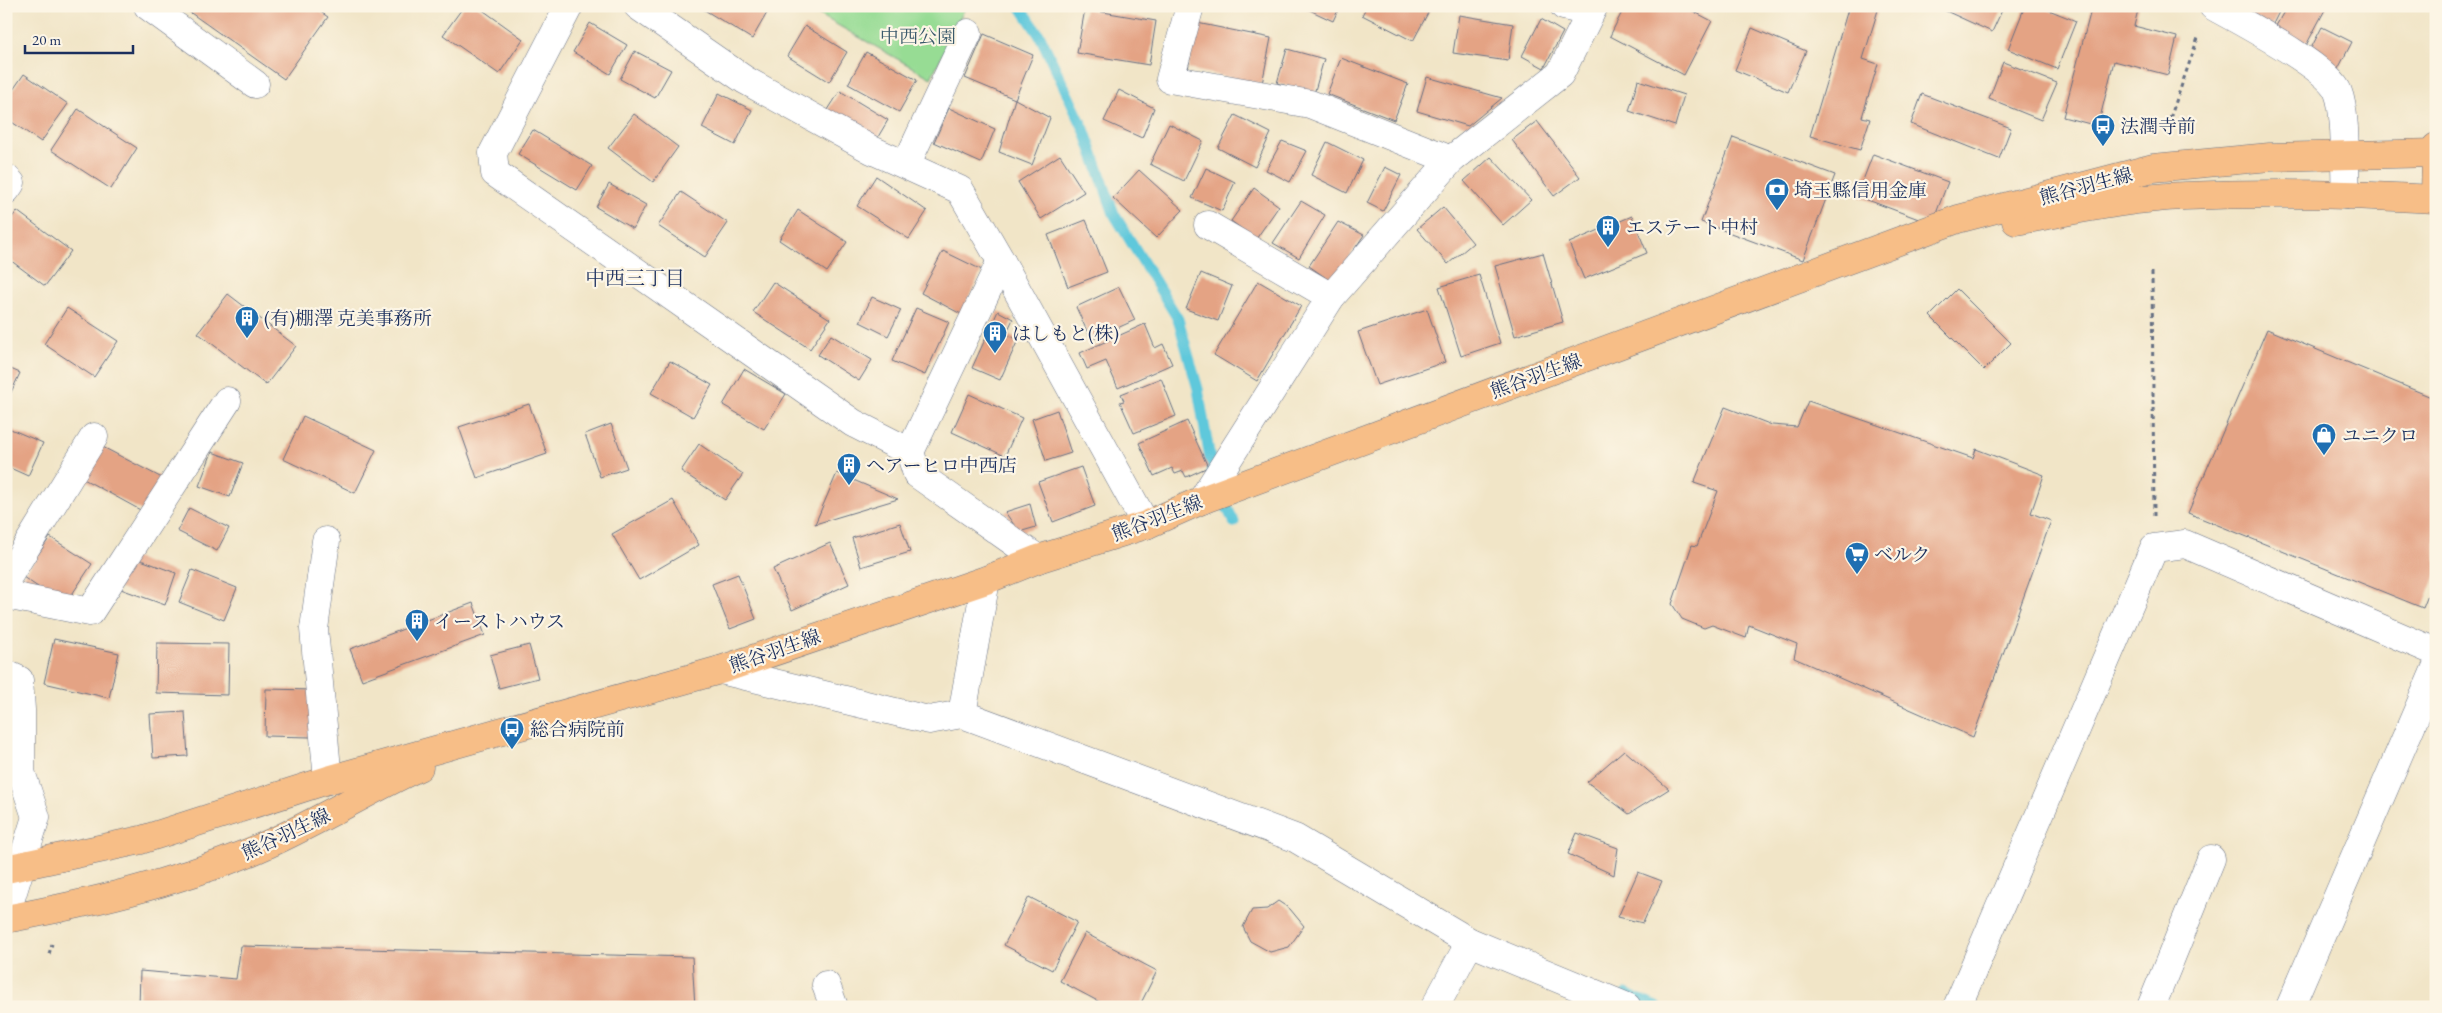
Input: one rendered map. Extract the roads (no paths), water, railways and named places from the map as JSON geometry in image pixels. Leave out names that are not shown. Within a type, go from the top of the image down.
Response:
[{"type":"main road","name":"熊谷羽生線","points":[[1752,295],[1951,235],[2040,217],[2152,199],[2184,196],[2346,195],[2435,199],[2436,147]]},
{"type":"main road","name":"熊谷羽生線","points":[[13,868],[141,840],[328,780],[720,670],[986,580],[1038,559],[1146,526],[1202,500],[1227,479],[1752,295],[1958,219],[2153,168],[2261,158],[2343,154],[2436,153]]},
{"type":"main road","name":"熊谷羽生線","points":[[6,920],[92,903],[152,887],[205,869],[252,851],[436,759],[554,716]]},
{"type":"street","points":[[148,6],[255,84]]},
{"type":"street","points":[[569,6],[492,153],[495,173],[853,423],[910,452]]},
{"type":"street","points":[[638,6],[746,80],[872,150],[960,190],[1146,526]]},
{"type":"street","points":[[1190,6],[1170,79],[1310,104],[1451,160]]},
{"type":"street","points":[[1227,479],[1331,297],[1451,160],[1560,74],[1592,9],[1564,6]]},
{"type":"street","points":[[2213,6],[2299,57],[2329,80],[2338,91],[2343,117],[2346,195]]},
{"type":"street","points":[[906,165],[968,33]]},
{"type":"street","points":[[2152,199],[2153,168]]},
{"type":"street","points":[[6,178],[11,183],[6,190]]},
{"type":"street","points":[[1208,225],[1331,297]]},
{"type":"street","points":[[1001,261],[910,452],[917,474],[1038,559]]},
{"type":"street","points":[[6,595],[90,612],[227,401]]},
{"type":"street","points":[[6,580],[94,437]]},
{"type":"street","points":[[326,541],[314,629],[328,780]]},
{"type":"street","points":[[1957,1007],[2154,548],[2186,544],[2436,652]]},
{"type":"street","points":[[962,714],[986,580]]},
{"type":"street","points":[[2290,1007],[2436,668]]},
{"type":"street","points":[[720,670],[929,720],[962,714],[1295,838],[1470,942],[1627,1007]]},
{"type":"street","points":[[6,674],[19,680],[21,772],[36,817],[13,868],[6,914]]},
{"type":"street","points":[[2151,1007],[2211,860]]},
{"type":"street","points":[[1435,1007],[1470,942]]},
{"type":"waterway","points":[[1020,6],[1040,36],[1084,129],[1114,214],[1178,319],[1198,389],[1213,476]]},
{"type":"waterway","points":[[1220,493],[1234,522]]},
{"type":"waterway","points":[[1626,994],[1656,1007]]},
{"type":"place","name":"法潤寺前","points":[[2103,147]]},
{"type":"place","name":"埼玉縣信用金庫","points":[[1777,211]]},
{"type":"place","name":"エステート中村","points":[[1608,248]]},
{"type":"place","name":"(有)棚澤 克美事務所","points":[[247,339]]},
{"type":"place","name":"はしもと(株)","points":[[995,354]]},
{"type":"place","name":"ユニクロ","points":[[2324,456]]},
{"type":"place","name":"ヘアーヒロ中西店","points":[[849,486]]},
{"type":"place","name":"ベルク","points":[[1857,575]]},
{"type":"place","name":"イーストハウス","points":[[417,642]]},
{"type":"place","name":"総合病院前","points":[[512,750]]},
{"type":"district","name":"中西三丁目","points":[[635,278]]},
{"type":"park label","name":"中西公園","points":[[918,36]]}]
